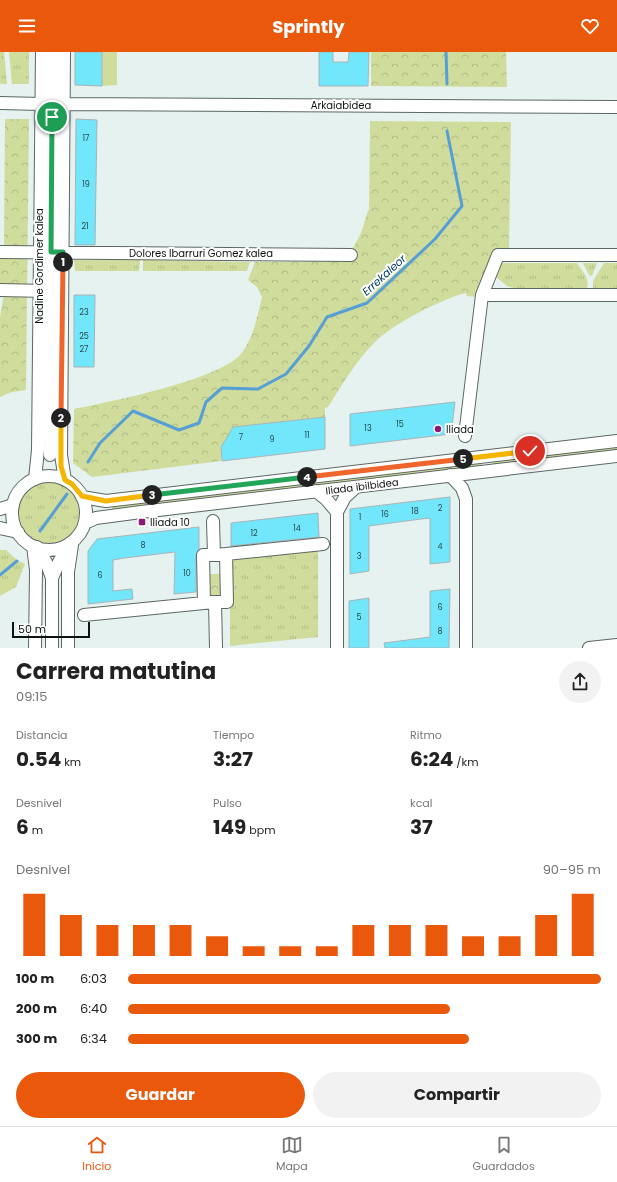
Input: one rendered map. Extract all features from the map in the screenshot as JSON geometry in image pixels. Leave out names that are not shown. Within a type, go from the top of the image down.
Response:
[{"type":"street","name":"Nadine Gordimer kalea","points":[[42,52],[41,104],[51,252],[61,455],[65,480]]},
{"type":"street","name":"Nadine Gordimer kalea","points":[[50,455],[53,52]]},
{"type":"street","name":"Nadine Gordimer kalea","points":[[35,479],[38,450],[39,291],[51,252],[64,104],[64,52]]},
{"type":"street","points":[[0,103],[41,104]]},
{"type":"street","name":"Arkaiabidea","points":[[64,104],[617,107]]},
{"type":"street","name":"Dolores Ibarruri Gomez kalea","points":[[0,252],[351,254]]},
{"type":"street","points":[[465,436],[482,295],[498,255],[617,255]]},
{"type":"street","points":[[0,290],[51,291]]},
{"type":"street","points":[[482,295],[617,295]]},
{"type":"street","name":"Iliada ibilbidea","points":[[82,496],[106,501],[617,441]]},
{"type":"street","name":"Iliada ibilbidea","points":[[85,524],[96,518],[108,516],[617,456]]},
{"type":"street","points":[[450,475],[462,488],[466,499],[466,648]]},
{"type":"street","points":[[52,648],[52,578],[58,562],[85,524],[86,510],[82,496],[72,484],[65,480],[50,476],[35,479],[21,490],[13,505],[13,519],[18,532],[25,540],[35,546],[50,550],[71,542]]},
{"type":"street","points":[[337,648],[337,512],[345,497],[356,487]]},
{"type":"street","points":[[316,491],[326,499],[337,512]]},
{"type":"street","points":[[0,509],[13,505]]},
{"type":"street","points":[[84,615],[210,602],[227,602],[220,554],[213,521]]},
{"type":"street","points":[[0,528],[18,532]]},
{"type":"street","points":[[68,648],[68,572],[71,542]]},
{"type":"street","points":[[216,648],[203,555],[323,544]]},
{"type":"street","points":[[35,546],[46,562],[52,578]]},
{"type":"street","points":[[35,546],[36,648]]},
{"type":"street","points":[[589,648],[617,645]]},
{"type":"green space","points":[[0,52],[4,52],[7,84],[0,83]]},
{"type":"green space","points":[[9,52],[29,52],[29,84],[12,84]]},
{"type":"green space","points":[[102,52],[117,52],[117,85],[102,86]]},
{"type":"green space","points":[[371,52],[506,52],[507,87],[371,86]]},
{"type":"green space","points":[[5,119],[29,119],[26,390],[12,392],[0,397],[0,317],[4,294],[0,294],[0,249],[4,248]]},
{"type":"green space","points":[[370,121],[511,122],[509,250],[477,297],[467,296],[466,293],[431,306],[405,320],[383,335],[362,357],[328,407],[325,408],[325,417],[233,427],[221,447],[221,461],[92,477],[73,463],[74,409],[162,389],[188,381],[211,373],[229,364],[241,354],[252,334],[262,297],[257,287],[248,280],[255,262],[346,262],[360,235],[369,209]]},
{"type":"green space","points":[[74,260],[140,260],[139,271],[75,271]]},
{"type":"green space","points":[[143,260],[250,262],[247,271],[143,271]]},
{"type":"green space","points":[[500,263],[577,263],[586,278],[588,284],[587,288],[513,288],[507,286],[495,276]]},
{"type":"green space","points":[[583,263],[597,263],[592,276],[589,275]]},
{"type":"green space","points":[[604,263],[617,263],[617,289],[593,288],[593,281]]},
{"type":"green space","points":[[617,445],[617,451],[493,466],[492,460]]},
{"type":"green space","points":[[481,461],[482,467],[113,511],[112,505]]},
{"type":"green space","points":[[48,482],[65,487],[70,491],[74,496],[79,513],[74,530],[70,535],[65,539],[48,544],[31,539],[26,535],[22,530],[17,513],[22,496],[26,491],[31,487]]},
{"type":"green space","points":[[318,547],[318,637],[230,646],[230,557]]},
{"type":"green space","points":[[0,550],[6,550],[17,560],[25,564],[16,587],[0,596]]},
{"type":"green space","points":[[209,574],[220,574],[220,595],[209,595]]},
{"type":"building","points":[[75,52],[102,52],[102,86],[75,85]]},
{"type":"building","points":[[319,52],[333,52],[333,62],[348,62],[349,52],[369,52],[368,86],[319,86]]},
{"type":"building","points":[[76,119],[97,120],[95,245],[75,245]]},
{"type":"building","points":[[74,295],[95,295],[94,367],[74,367]]},
{"type":"building","points":[[455,402],[451,434],[350,446],[350,414]]},
{"type":"building","points":[[325,417],[325,449],[222,461],[221,447],[233,427]]},
{"type":"building","points":[[450,497],[450,562],[430,564],[430,518],[421,519],[369,526],[369,571],[350,574],[350,509]]},
{"type":"building","points":[[318,513],[319,537],[231,546],[231,523]]},
{"type":"building","points":[[199,527],[199,549],[196,555],[196,592],[174,594],[175,552],[113,560],[113,591],[132,589],[133,599],[88,604],[88,551],[97,539]]},
{"type":"building","points":[[450,589],[449,648],[385,648],[384,643],[430,637],[430,591]]},
{"type":"building","points":[[369,598],[369,648],[349,648],[349,601]]},
{"type":"waterway","name":"Errekaleor","points":[[446,52],[447,84]]},
{"type":"waterway","name":"Errekaleor","points":[[88,462],[100,443],[133,411],[179,430],[199,423],[206,402],[222,388],[258,389],[286,374],[309,346],[327,317],[367,303],[435,239],[462,206],[447,131]]},
{"type":"waterway","name":"Errekaleor","points":[[40,531],[67,494]]},
{"type":"waterway","name":"Errekaleor","points":[[0,575],[17,561]]},
{"type":"place","name":"Iliada","points":[[438,429]]},
{"type":"place","name":"Iliada 10","points":[[142,522]]},
{"type":"route","points":[[52,117],[51,252],[63,252],[61,466],[65,480],[72,484],[82,496],[93,500],[106,501],[530,451]]}]
